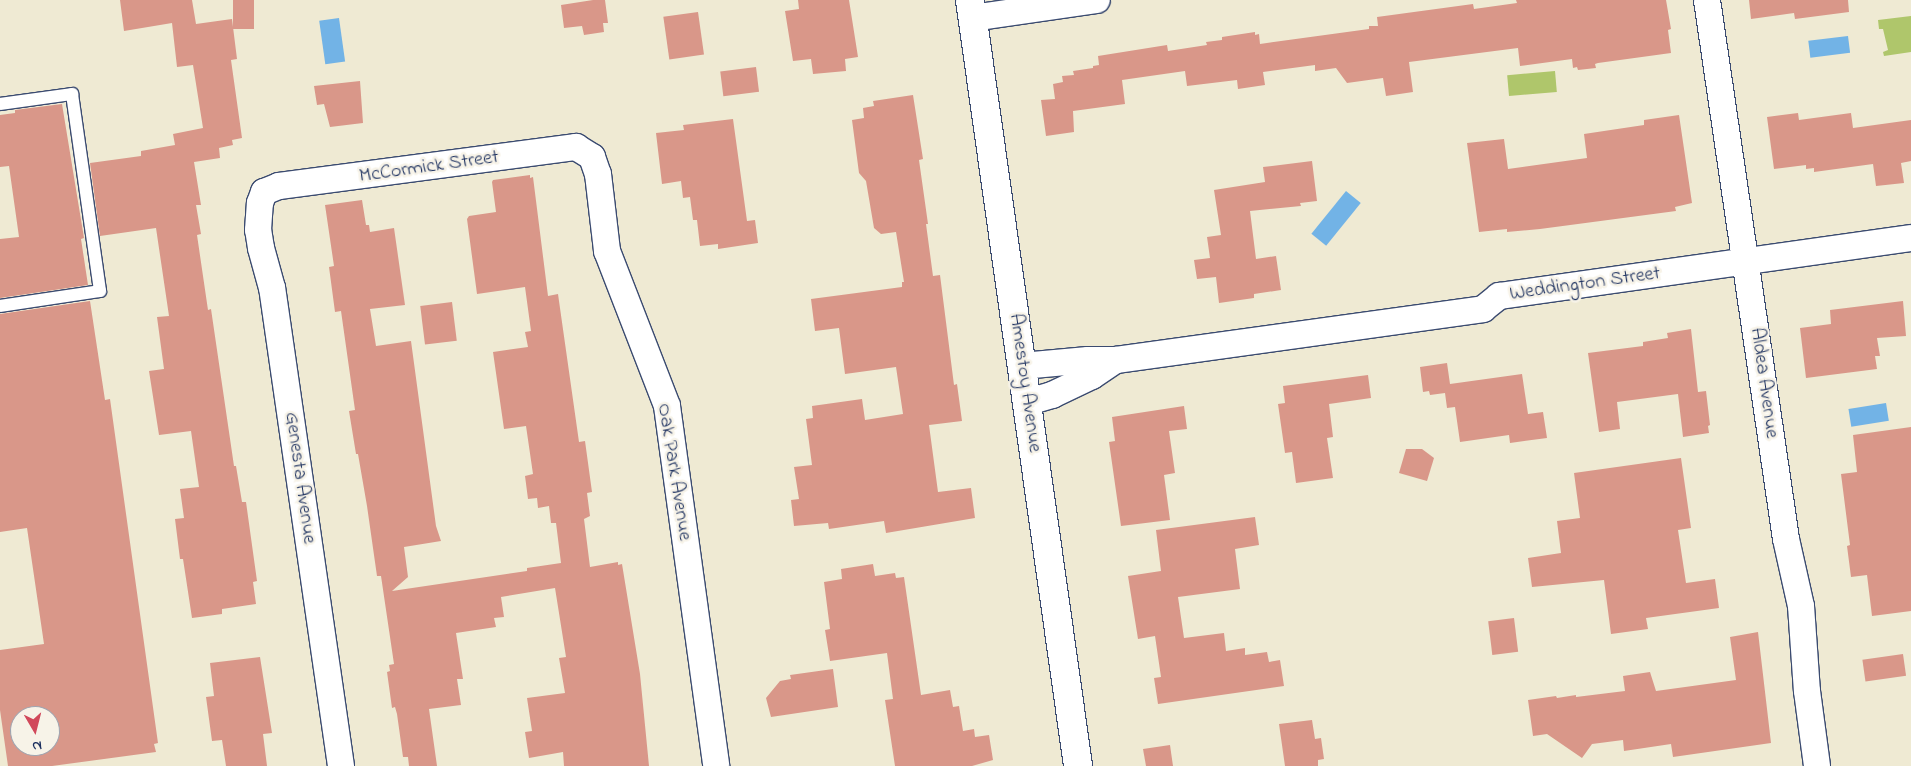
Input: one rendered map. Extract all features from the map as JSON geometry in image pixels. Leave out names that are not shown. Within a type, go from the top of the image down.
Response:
[{"type":"street","points":[[971,9],[1097,0]]},
{"type":"street","name":"Aldea Avenue","points":[[1707,0],[1786,539],[1801,606],[1807,690],[1817,766]]},
{"type":"street","name":"Amestoy Avenue","points":[[971,9],[1078,766]]},
{"type":"street","name":"McCormick Street","points":[[264,192],[279,186],[576,147],[592,157]]},
{"type":"street","name":"Oak Park Avenue","points":[[592,157],[598,174],[607,250],[667,406],[716,766]]},
{"type":"street","name":"Genesta Avenue","points":[[264,192],[260,203],[258,230],[260,248],[272,288],[341,766]]},
{"type":"street","name":"Weddington Street","points":[[1022,366],[1088,360],[1116,360],[1483,309],[1499,296],[1911,238]]},
{"type":"street","name":"Weddington Street","points":[[1028,402],[1052,395],[1092,376],[1116,360]]},
{"type":"lane","points":[[0,104],[72,94],[100,291],[0,306]]},
{"type":"green space","points":[[1911,16],[1911,52],[1884,56],[1883,52],[1888,50],[1883,29],[1879,29],[1878,20]]},
{"type":"green space","points":[[1555,71],[1557,92],[1509,96],[1507,75]]},
{"type":"water","points":[[339,18],[345,62],[325,64],[319,21]]},
{"type":"water","points":[[1848,36],[1850,53],[1810,58],[1808,41]]},
{"type":"water","points":[[1346,191],[1361,203],[1326,246],[1311,234]]},
{"type":"water","points":[[1886,403],[1889,421],[1851,427],[1848,409]]},
{"type":"building","points":[[120,0],[192,0],[196,24],[232,19],[237,59],[231,60],[242,138],[232,140],[233,145],[219,148],[220,158],[194,162],[201,205],[196,205],[201,234],[197,235],[208,310],[211,309],[234,466],[236,466],[242,502],[246,502],[257,581],[253,582],[256,604],[222,609],[222,614],[192,618],[183,559],[180,559],[175,519],[184,518],[180,489],[199,487],[191,431],[159,435],[149,371],[164,369],[157,317],[169,316],[156,228],[100,236],[90,163],[141,156],[141,151],[175,145],[173,134],[203,128],[193,65],[177,67],[172,23],[124,31]]},
{"type":"building","points":[[233,0],[254,0],[254,29],[233,29]]},
{"type":"building","points":[[605,0],[608,23],[603,23],[604,32],[584,35],[582,26],[564,28],[561,5]]},
{"type":"building","points":[[798,0],[849,0],[858,57],[845,59],[846,71],[813,74],[811,59],[793,61],[785,11],[799,9]]},
{"type":"building","points":[[1516,0],[1666,0],[1671,29],[1668,30],[1671,53],[1598,63],[1595,64],[1596,68],[1578,70],[1577,67],[1573,68],[1572,59],[1520,66],[1518,48],[1409,62],[1413,92],[1386,96],[1383,78],[1347,83],[1336,68],[1315,71],[1315,65],[1263,72],[1265,85],[1238,89],[1237,80],[1187,86],[1185,71],[1122,80],[1125,104],[1073,111],[1074,132],[1046,136],[1041,100],[1055,99],[1053,84],[1063,82],[1062,76],[1074,75],[1073,71],[1093,68],[1093,66],[1099,65],[1098,56],[1167,45],[1168,51],[1207,45],[1206,42],[1222,40],[1222,37],[1255,32],[1255,35],[1259,34],[1260,44],[1369,29],[1369,26],[1378,26],[1377,17],[1473,4],[1474,9],[1517,3]]},
{"type":"building","points":[[1749,0],[1848,0],[1849,12],[1795,19],[1794,13],[1751,19]]},
{"type":"building","points":[[698,12],[704,55],[669,59],[663,17]]},
{"type":"building","points":[[756,67],[759,92],[723,96],[720,71]]},
{"type":"building","points":[[360,81],[363,123],[330,127],[324,104],[317,105],[314,86]]},
{"type":"building","points":[[913,95],[923,159],[919,160],[933,276],[940,275],[954,385],[957,384],[962,421],[929,425],[938,492],[971,488],[975,518],[886,533],[884,521],[829,529],[828,523],[794,526],[791,500],[799,499],[794,467],[812,465],[806,419],[813,418],[812,406],[862,399],[865,420],[903,414],[896,367],[845,374],[839,328],[815,331],[811,299],[902,287],[902,282],[904,282],[896,232],[881,234],[874,228],[866,181],[859,173],[852,120],[864,118],[863,108],[874,106],[873,101]]},
{"type":"building","points":[[62,104],[84,238],[81,239],[88,285],[0,298],[0,239],[19,237],[9,166],[0,167],[0,115],[15,113],[15,110]]},
{"type":"building","points":[[1798,113],[1799,120],[1851,113],[1853,128],[1911,120],[1911,161],[1901,163],[1904,183],[1876,186],[1873,164],[1814,172],[1814,168],[1806,169],[1806,165],[1774,169],[1767,117]]},
{"type":"building","points":[[1679,115],[1692,203],[1675,207],[1676,211],[1540,229],[1507,232],[1507,229],[1479,232],[1467,143],[1504,139],[1508,169],[1587,158],[1584,134],[1644,125],[1644,120]]},
{"type":"building","points":[[733,119],[747,221],[755,220],[758,243],[718,249],[718,244],[700,246],[697,220],[693,220],[690,197],[683,198],[681,181],[662,184],[656,133],[684,130],[683,125]]},
{"type":"building","points":[[1312,161],[1317,201],[1300,203],[1301,206],[1250,211],[1256,259],[1276,256],[1281,290],[1254,294],[1254,298],[1219,303],[1216,277],[1197,279],[1194,260],[1210,258],[1207,237],[1221,235],[1214,190],[1265,182],[1263,167]]},
{"type":"building","points":[[530,175],[530,178],[533,177],[548,296],[558,294],[579,442],[585,441],[592,492],[587,493],[590,516],[584,519],[590,567],[618,562],[618,565],[622,564],[640,674],[649,766],[564,766],[563,752],[529,758],[525,732],[532,731],[527,698],[565,693],[559,658],[566,657],[555,588],[501,597],[504,617],[494,618],[496,627],[456,633],[463,679],[457,679],[461,705],[429,709],[437,766],[409,766],[408,757],[403,757],[397,714],[395,707],[392,708],[387,672],[390,671],[389,665],[394,664],[381,576],[377,576],[367,506],[349,411],[355,410],[341,311],[335,312],[329,267],[334,266],[325,205],[362,200],[366,225],[369,225],[370,232],[394,228],[405,305],[370,309],[376,346],[411,341],[436,526],[441,541],[404,547],[408,577],[392,591],[527,571],[527,568],[561,563],[556,523],[551,523],[549,506],[538,508],[537,498],[528,499],[525,476],[533,474],[526,426],[504,429],[493,352],[528,347],[525,332],[531,331],[525,287],[477,294],[467,219],[469,216],[496,212],[493,180]]},
{"type":"building","points":[[90,301],[105,400],[110,399],[158,743],[154,744],[156,752],[52,766],[8,766],[0,710],[0,650],[44,644],[27,528],[0,532],[0,314]]},
{"type":"building","points":[[1903,301],[1906,336],[1877,338],[1880,356],[1875,356],[1877,369],[1806,378],[1800,328],[1831,324],[1830,310]]},
{"type":"building","points":[[452,302],[457,341],[425,345],[420,306]]},
{"type":"building","points":[[1691,329],[1698,392],[1706,391],[1710,425],[1708,426],[1709,433],[1683,437],[1678,394],[1617,402],[1620,429],[1599,432],[1588,353],[1643,346],[1643,342],[1668,338],[1667,333]]},
{"type":"building","points":[[1447,363],[1450,384],[1522,374],[1528,414],[1543,412],[1547,438],[1510,443],[1509,435],[1460,442],[1455,407],[1447,408],[1445,393],[1430,395],[1429,391],[1423,392],[1420,367]]},
{"type":"building","points":[[1368,375],[1371,398],[1329,404],[1333,437],[1327,438],[1333,478],[1296,483],[1292,452],[1285,453],[1278,404],[1285,403],[1283,386]]},
{"type":"building","points":[[1184,406],[1187,429],[1169,431],[1175,473],[1164,475],[1170,520],[1121,526],[1109,442],[1115,441],[1112,417]]},
{"type":"building","points":[[1911,427],[1911,611],[1872,616],[1867,575],[1851,577],[1847,546],[1850,545],[1841,474],[1857,472],[1853,435]]},
{"type":"building","points":[[1406,449],[1422,449],[1434,458],[1427,481],[1399,473]]},
{"type":"building","points":[[1681,458],[1691,528],[1678,530],[1686,583],[1715,579],[1719,608],[1646,618],[1648,629],[1611,634],[1604,580],[1532,587],[1528,558],[1561,553],[1557,521],[1580,518],[1574,473]]},
{"type":"building","points":[[1255,517],[1259,545],[1235,549],[1240,589],[1178,597],[1184,638],[1224,633],[1226,651],[1245,648],[1245,655],[1267,652],[1269,662],[1280,660],[1284,686],[1158,704],[1154,678],[1161,677],[1155,636],[1138,639],[1128,576],[1161,571],[1156,530]]},
{"type":"building","points":[[873,564],[875,576],[895,573],[896,578],[904,577],[921,695],[950,690],[953,707],[959,706],[963,731],[974,729],[975,737],[989,735],[993,760],[972,766],[895,766],[885,700],[893,699],[887,653],[830,661],[825,630],[830,629],[824,582],[842,579],[841,569]]},
{"type":"building","points":[[1514,618],[1518,652],[1492,655],[1488,621]]},
{"type":"building","points":[[1758,632],[1771,743],[1673,757],[1671,744],[1624,751],[1623,740],[1592,744],[1582,758],[1547,734],[1533,736],[1528,700],[1625,691],[1623,676],[1650,672],[1656,691],[1736,680],[1730,637]]},
{"type":"building","points":[[1903,654],[1906,676],[1865,681],[1862,660]]},
{"type":"building","points":[[260,657],[272,733],[263,734],[267,766],[226,766],[222,740],[212,741],[206,697],[214,696],[210,663]]},
{"type":"building","points":[[833,669],[838,707],[771,717],[766,698],[780,681],[791,679],[790,675]]},
{"type":"building","points":[[1312,720],[1315,739],[1321,738],[1324,759],[1318,760],[1318,766],[1285,766],[1279,724]]},
{"type":"building","points":[[1170,745],[1173,766],[1146,766],[1143,749]]}]
